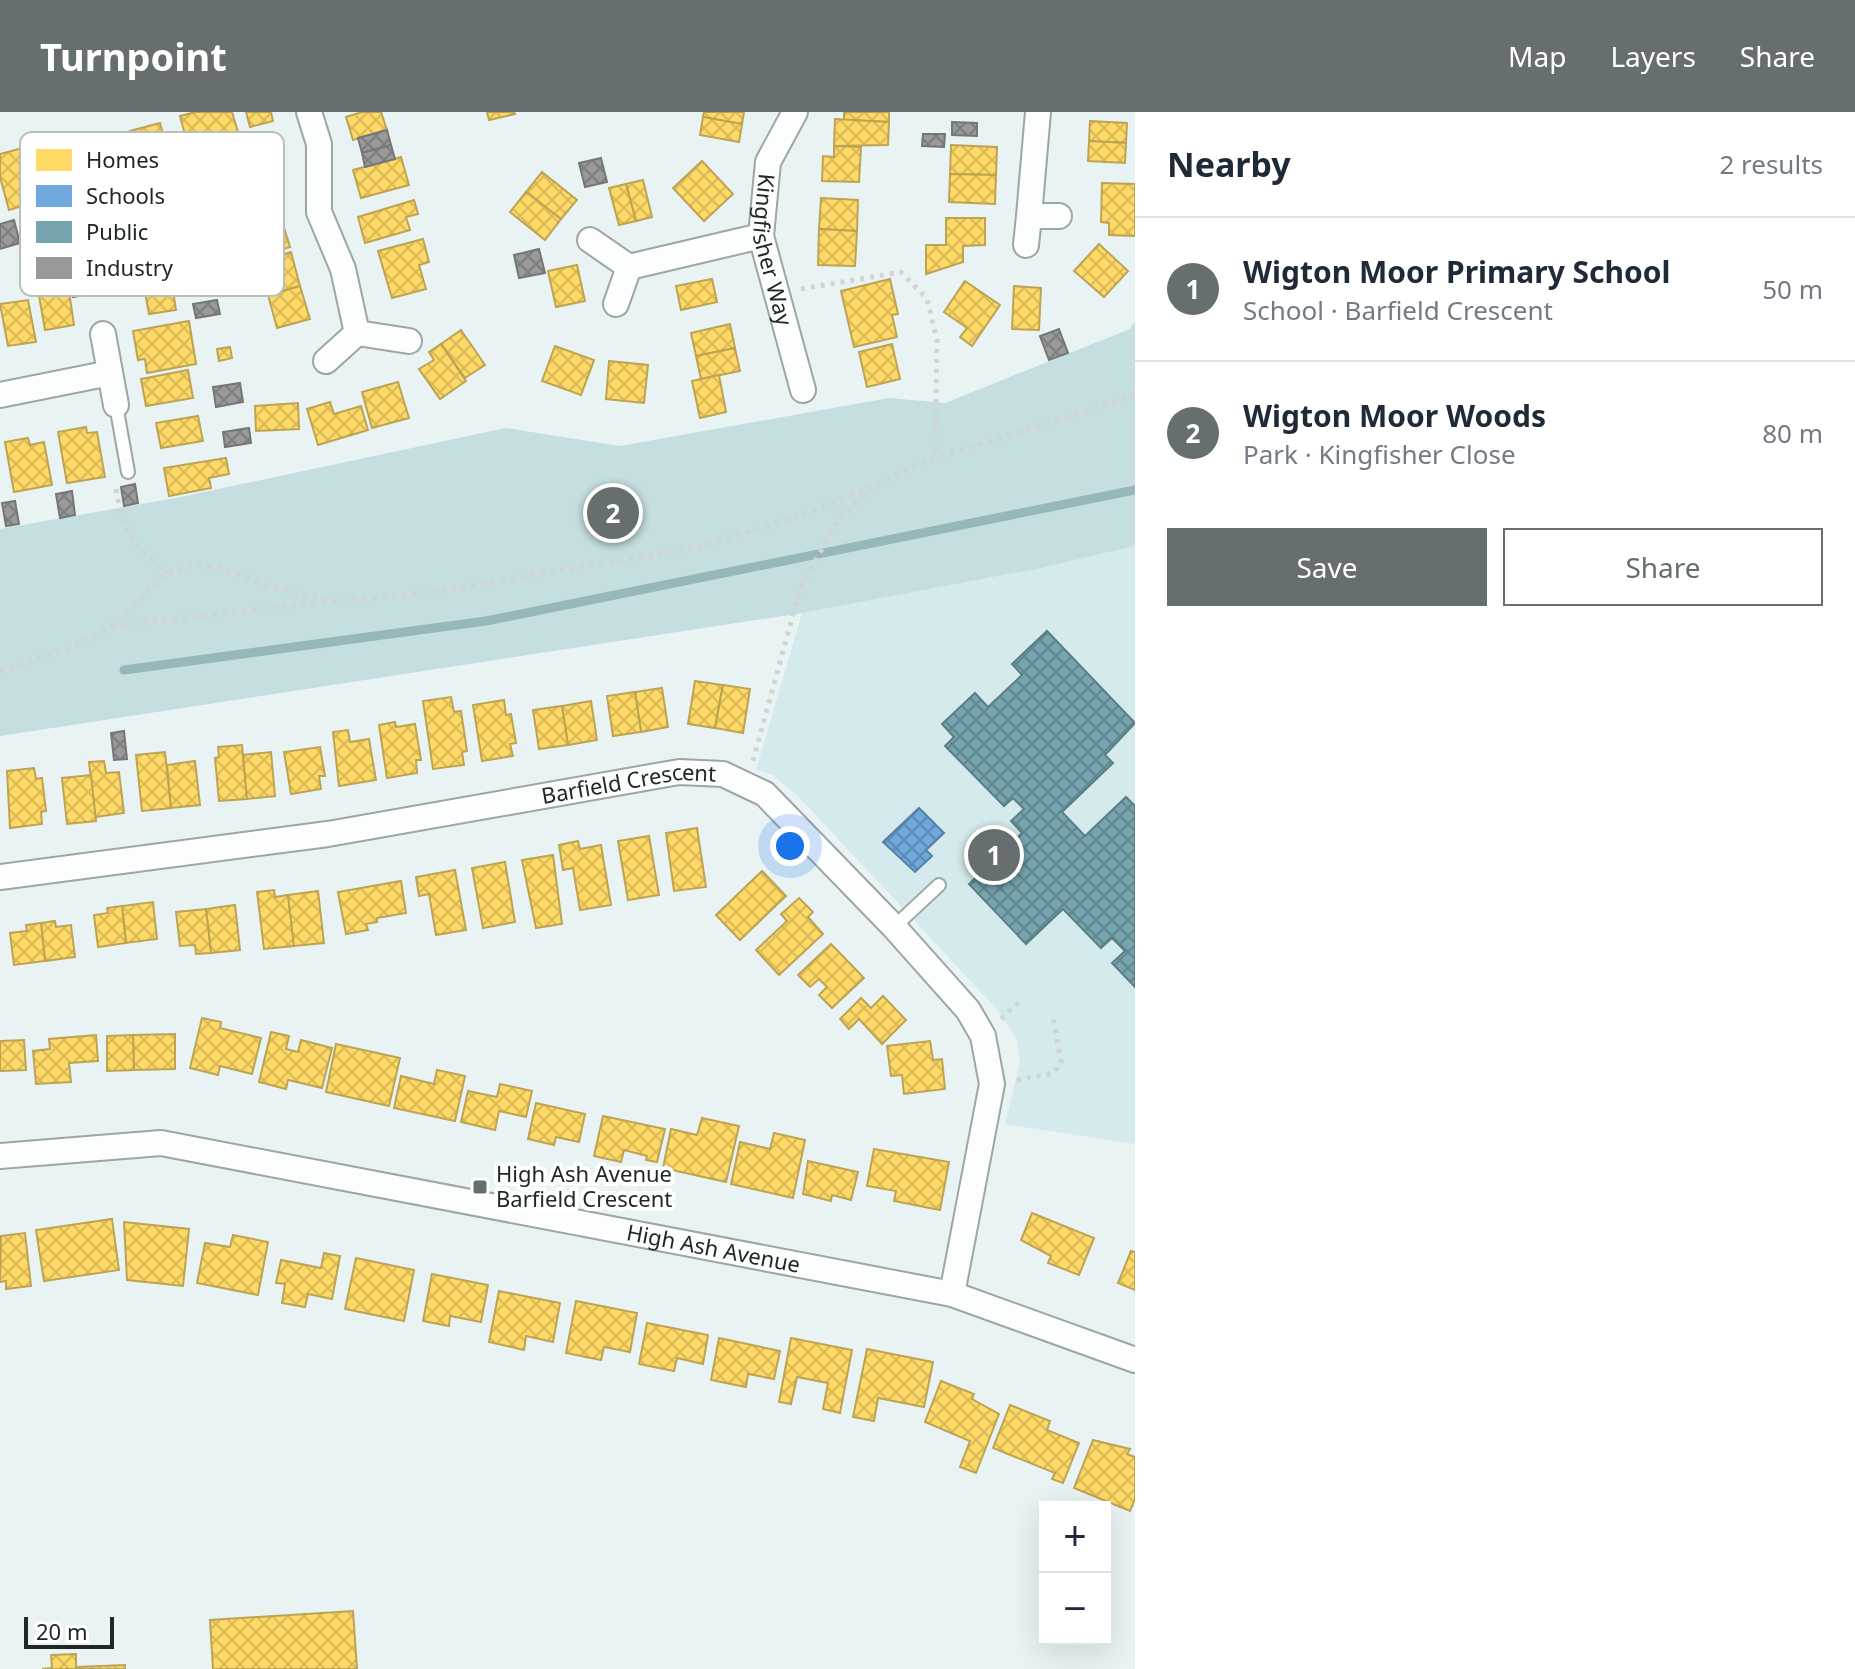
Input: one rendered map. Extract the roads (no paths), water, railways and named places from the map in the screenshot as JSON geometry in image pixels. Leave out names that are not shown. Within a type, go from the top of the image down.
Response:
[{"type":"street","points":[[309,112],[319,144],[319,212],[343,269],[357,333]]},
{"type":"street","name":"Kingfisher Way","points":[[795,112],[768,162],[761,236],[803,390]]},
{"type":"street","points":[[1026,245],[1038,112]]},
{"type":"street","points":[[1029,216],[1059,216]]},
{"type":"street","points":[[590,240],[629,267],[761,236]]},
{"type":"street","points":[[616,304],[629,267]]},
{"type":"street","points":[[357,333],[409,341]]},
{"type":"street","points":[[326,361],[357,333]]},
{"type":"street","points":[[103,334],[116,405]]},
{"type":"street","points":[[0,395],[110,373]]},
{"type":"street","name":"Barfield Crescent","points":[[0,877],[328,834],[679,772],[723,774],[765,794],[894,927],[968,1010],[983,1036],[992,1084],[952,1294]]},
{"type":"street","name":"High Ash Avenue","points":[[0,1156],[161,1143],[952,1294],[1135,1360]]},
{"type":"lane","points":[[116,405],[128,472]]},
{"type":"lane","points":[[894,927],[939,885]]},
{"type":"waterway","points":[[124,670],[486,621],[1135,490]]},
{"type":"place","name":"Wigton Moor Woods","points":[[613,513]]},
{"type":"place","name":"Wigton Moor Primary School","points":[[994,855]]},
{"type":"place","name":"High Ash Avenue Barfield Crescent","points":[[480,1187]]}]
